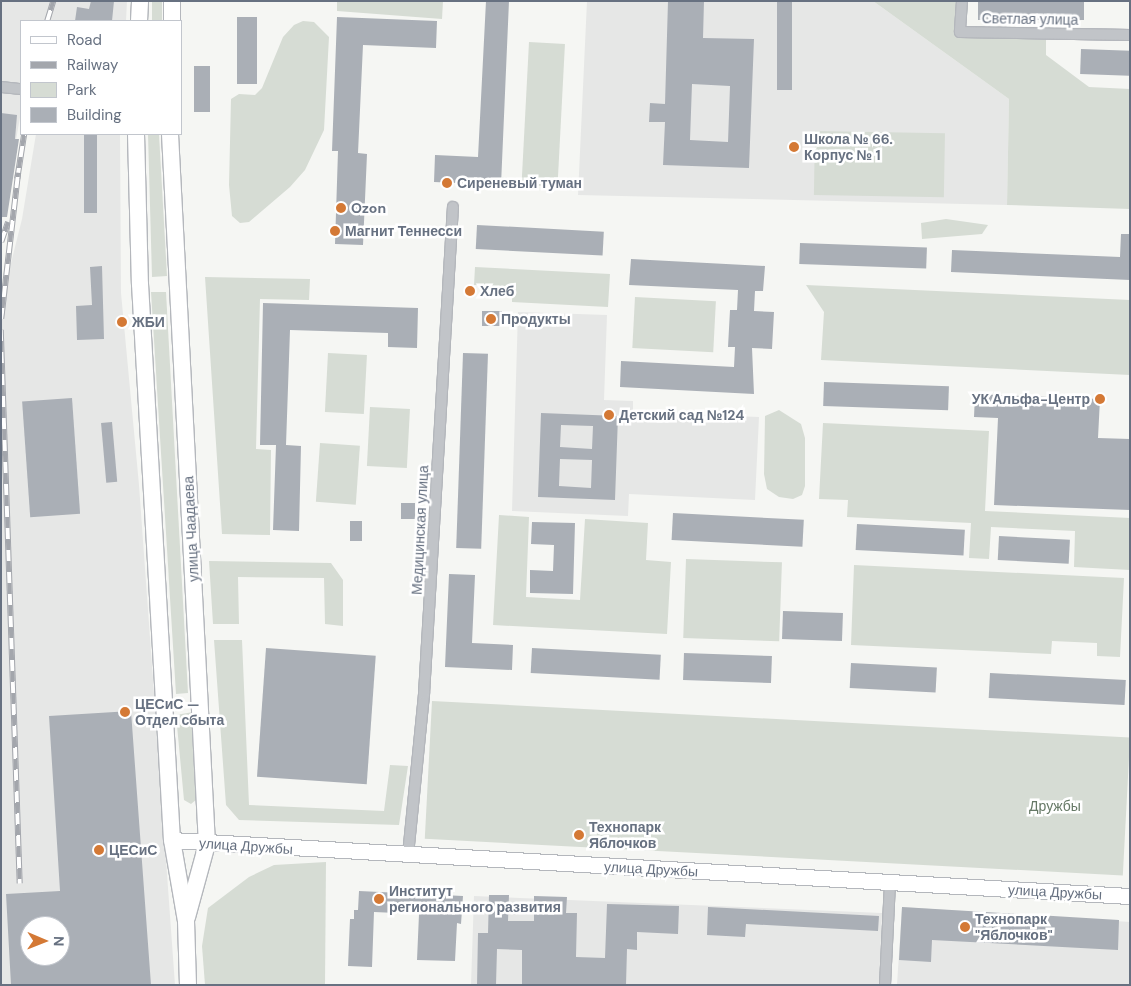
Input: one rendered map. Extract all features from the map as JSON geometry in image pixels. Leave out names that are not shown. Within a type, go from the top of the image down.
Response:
[{"type":"main road","points":[[139,20],[140,1]]},
{"type":"main road","points":[[172,1],[172,20]]},
{"type":"main road","name":"улица Чаадаева","points":[[136,135],[140,284],[172,840],[186,921],[188,985]]},
{"type":"main road","name":"улица Чаадаева","points":[[170,135],[207,844],[186,921]]},
{"type":"main road","name":"улица Дружбы","points":[[172,840],[207,844],[1130,896]]},
{"type":"street","name":"Светлая улица","points":[[962,1],[960,32],[1130,35]]},
{"type":"street","points":[[1,87],[20,89]]},
{"type":"street","name":"Медицинская улица","points":[[408,855],[424,694],[453,207]]},
{"type":"street","points":[[885,985],[890,883]]},
{"type":"shaded area","points":[[1,1],[127,1],[126,20],[20,20],[20,118],[1,224]]},
{"type":"shaded area","name":"Школа № 66. Корпус № 1","points":[[587,1],[873,1],[1009,99],[1007,205],[578,195]]},
{"type":"shaded area","points":[[36,135],[120,135],[121,293],[139,485],[175,985],[1,985],[1,303],[22,219]]},
{"type":"shaded area","name":"Детский сад №124","points":[[518,312],[607,315],[604,400],[633,401],[633,412],[759,417],[755,500],[629,494],[628,516],[512,511]]},
{"type":"shaded area","points":[[474,896],[882,913],[879,985],[471,985]]},
{"type":"shaded area","points":[[902,907],[1130,922],[1130,985],[897,985]]},
{"type":"green space","points":[[152,1],[162,1],[162,20],[152,20]]},
{"type":"green space","points":[[337,1],[443,1],[442,19],[337,11]]},
{"type":"green space","points":[[873,1],[962,1],[961,32],[1046,33],[1046,55],[1089,87],[1130,89],[1130,209],[1007,205],[1009,99]]},
{"type":"green space","points":[[303,21],[314,22],[329,37],[324,130],[305,170],[290,187],[249,222],[240,223],[232,216],[229,185],[231,99],[239,94],[255,95],[262,88],[283,37],[294,25]]},
{"type":"green space","points":[[529,42],[565,44],[557,187],[522,185]]},
{"type":"green space","points":[[815,131],[945,133],[944,197],[814,195]]},
{"type":"green space","points":[[148,135],[159,135],[167,276],[152,277]]},
{"type":"green space","points":[[946,219],[988,225],[982,234],[922,239],[921,223]]},
{"type":"green space","points":[[475,267],[610,274],[608,307],[512,302],[512,294],[483,292],[483,285],[474,285]]},
{"type":"green space","points":[[205,277],[310,279],[309,300],[260,299],[256,449],[271,450],[270,535],[222,534]]},
{"type":"green space","points":[[806,285],[1130,300],[1130,375],[821,360],[824,312]]},
{"type":"green space","points":[[151,292],[166,292],[188,693],[176,694]]},
{"type":"green space","points":[[635,297],[716,301],[713,352],[632,348]]},
{"type":"green space","points":[[328,353],[367,355],[364,414],[325,412]]},
{"type":"green space","points":[[370,407],[410,409],[407,468],[367,466]]},
{"type":"green space","points":[[779,410],[801,424],[805,438],[805,486],[802,495],[793,499],[779,497],[767,489],[764,474],[765,416]]},
{"type":"green space","points":[[823,423],[989,431],[985,511],[1130,518],[1130,570],[1074,567],[1075,531],[991,527],[989,559],[969,558],[971,523],[847,517],[848,500],[819,499]]},
{"type":"green space","points":[[320,443],[360,446],[356,505],[316,502]]},
{"type":"green space","points":[[499,515],[529,517],[526,597],[580,600],[585,519],[648,523],[646,560],[671,562],[667,634],[493,625]]},
{"type":"green space","points":[[686,559],[782,562],[779,641],[683,638]]},
{"type":"green space","points":[[209,561],[331,563],[343,580],[343,626],[325,624],[324,578],[238,577],[239,624],[213,624]]},
{"type":"green space","points":[[854,565],[1124,578],[1120,657],[1097,656],[1097,643],[1052,641],[1051,654],[851,645]]},
{"type":"green space","points":[[214,640],[242,640],[249,805],[384,811],[390,765],[408,766],[399,825],[239,820],[226,805]]},
{"type":"green space","name":"Дружбы","points":[[432,701],[1130,738],[1123,875],[425,839]]},
{"type":"green space","points":[[193,712],[197,799],[191,804],[184,800],[176,715]]},
{"type":"green space","points":[[326,862],[325,985],[205,985],[202,946],[208,908],[249,877],[274,865]]},
{"type":"building","points":[[91,1],[114,1],[112,20],[75,20],[77,7],[89,9]]},
{"type":"building","points":[[486,1],[509,1],[501,185],[434,182],[435,155],[478,157]]},
{"type":"building","points":[[668,1],[704,1],[703,38],[754,39],[749,168],[663,165],[665,122],[649,122],[650,103],[665,104]],"holes":[[[692,84],[730,86],[728,142],[690,140]]]},
{"type":"building","points":[[777,1],[792,1],[792,90],[777,90]]},
{"type":"building","points":[[978,1],[1084,1],[1084,20],[978,20]]},
{"type":"building","points":[[237,17],[257,17],[257,84],[237,84]]},
{"type":"building","points":[[337,17],[437,21],[436,48],[363,45],[358,153],[367,154],[363,245],[335,244],[338,151],[332,151]]},
{"type":"building","points":[[1081,49],[1130,51],[1129,76],[1080,74]]},
{"type":"building","points":[[194,66],[210,66],[210,112],[194,112]]},
{"type":"building","points":[[1,113],[17,115],[15,139],[19,139],[7,217],[1,217]]},
{"type":"building","points":[[84,135],[97,135],[97,213],[84,213]]},
{"type":"building","points":[[477,225],[604,232],[603,256],[476,249]]},
{"type":"building","points":[[1121,234],[1130,234],[1130,280],[951,272],[952,250],[1120,257]]},
{"type":"building","points":[[800,243],[927,247],[926,268],[799,264]]},
{"type":"building","points":[[631,259],[765,266],[763,291],[755,291],[754,311],[774,312],[772,349],[752,348],[754,394],[620,387],[621,361],[734,367],[735,347],[728,347],[730,310],[737,310],[738,290],[629,285]]},
{"type":"building","points":[[102,266],[104,339],[77,340],[76,306],[92,305],[90,267]]},
{"type":"building","points":[[263,303],[418,308],[417,348],[388,347],[388,333],[290,330],[286,445],[301,446],[299,531],[273,530],[276,445],[260,445]]},
{"type":"building","name":"Продукты","points":[[482,311],[502,311],[502,326],[482,326]]},
{"type":"building","points":[[463,353],[488,354],[481,549],[456,548]]},
{"type":"building","points":[[824,382],[949,386],[948,410],[823,406]]},
{"type":"building","points":[[975,394],[1100,399],[1098,438],[1130,439],[1130,510],[994,505],[998,418],[974,417]]},
{"type":"building","points":[[72,398],[80,514],[30,517],[22,401]]},
{"type":"building","points":[[541,413],[618,416],[615,500],[538,497]],"holes":[[[561,425],[593,426],[592,449],[560,447]],[[560,459],[592,460],[591,488],[559,486]]]},
{"type":"building","points":[[112,422],[117,482],[106,483],[101,423]]},
{"type":"building","points":[[401,503],[415,503],[415,519],[401,519]]},
{"type":"building","points":[[673,513],[804,520],[802,547],[672,540]]},
{"type":"building","points":[[350,521],[362,521],[362,541],[350,541]]},
{"type":"building","points":[[532,522],[575,523],[573,594],[530,593],[530,570],[553,571],[554,545],[531,544]]},
{"type":"building","points":[[857,524],[965,530],[963,556],[856,550]]},
{"type":"building","points":[[999,536],[1070,540],[1069,564],[998,560]]},
{"type":"building","points":[[449,574],[475,575],[472,643],[513,645],[512,670],[445,667]]},
{"type":"building","points":[[783,611],[843,613],[842,641],[782,639]]},
{"type":"building","points":[[266,648],[376,656],[367,784],[257,777]]},
{"type":"building","points":[[532,648],[661,655],[660,680],[531,673]]},
{"type":"building","points":[[684,653],[772,656],[771,683],[683,680]]},
{"type":"building","points":[[851,663],[937,668],[936,692],[850,688]]},
{"type":"building","points":[[990,673],[1126,680],[1125,705],[989,698]]},
{"type":"building","name":"ЦЕСиС","points":[[131,711],[151,985],[11,985],[6,894],[60,891],[49,716]]},
{"type":"building","points":[[359,891],[463,896],[461,924],[457,923],[455,961],[417,960],[419,914],[374,912],[372,967],[348,966],[350,919],[354,919],[354,910],[358,910]]},
{"type":"building","points":[[489,895],[509,895],[508,921],[534,921],[534,896],[567,897],[566,913],[577,913],[576,957],[605,958],[607,904],[679,906],[678,934],[637,932],[637,950],[627,949],[626,985],[522,985],[522,950],[497,949],[496,985],[477,985],[478,933],[488,933]]},
{"type":"building","points":[[708,907],[879,916],[878,931],[746,924],[745,937],[707,935]]},
{"type":"building","name":"Технопарк \"Яблочков\"","points":[[902,907],[1119,920],[1118,950],[932,940],[931,962],[899,960]]},
{"type":"railway","points":[[47,20],[53,1]]},
{"type":"railway","points":[[17,179],[24,135]]},
{"type":"railway","points":[[1,319],[18,173]]},
{"type":"railway","points":[[1,242],[8,222]]},
{"type":"railway","points":[[1,330],[20,884]]},
{"type":"place","name":"Школа № 66. Корпус № 1","points":[[794,147]]},
{"type":"place","name":"Сиреневый туман","points":[[447,183]]},
{"type":"place","name":"Ozon","points":[[341,208]]},
{"type":"place","name":"Магнит Теннесси","points":[[335,231]]},
{"type":"place","name":"Хлеб","points":[[470,291]]},
{"type":"place","name":"Продукты","points":[[491,319]]},
{"type":"place","name":"ЖБИ","points":[[122,322]]},
{"type":"place","name":"УК Альфа-Центр","points":[[1100,399]]},
{"type":"place","name":"Детский сад №124","points":[[609,415]]},
{"type":"place","name":"ЦЕСиС — Отдел сбыта","points":[[125,712]]},
{"type":"place","name":"Технопарк Яблочков","points":[[579,835]]},
{"type":"place","name":"ЦЕСиС","points":[[99,850]]},
{"type":"place","name":"Институт регионального развития","points":[[379,899]]},
{"type":"place","name":"Технопарк \"Яблочков\"","points":[[965,927]]}]
